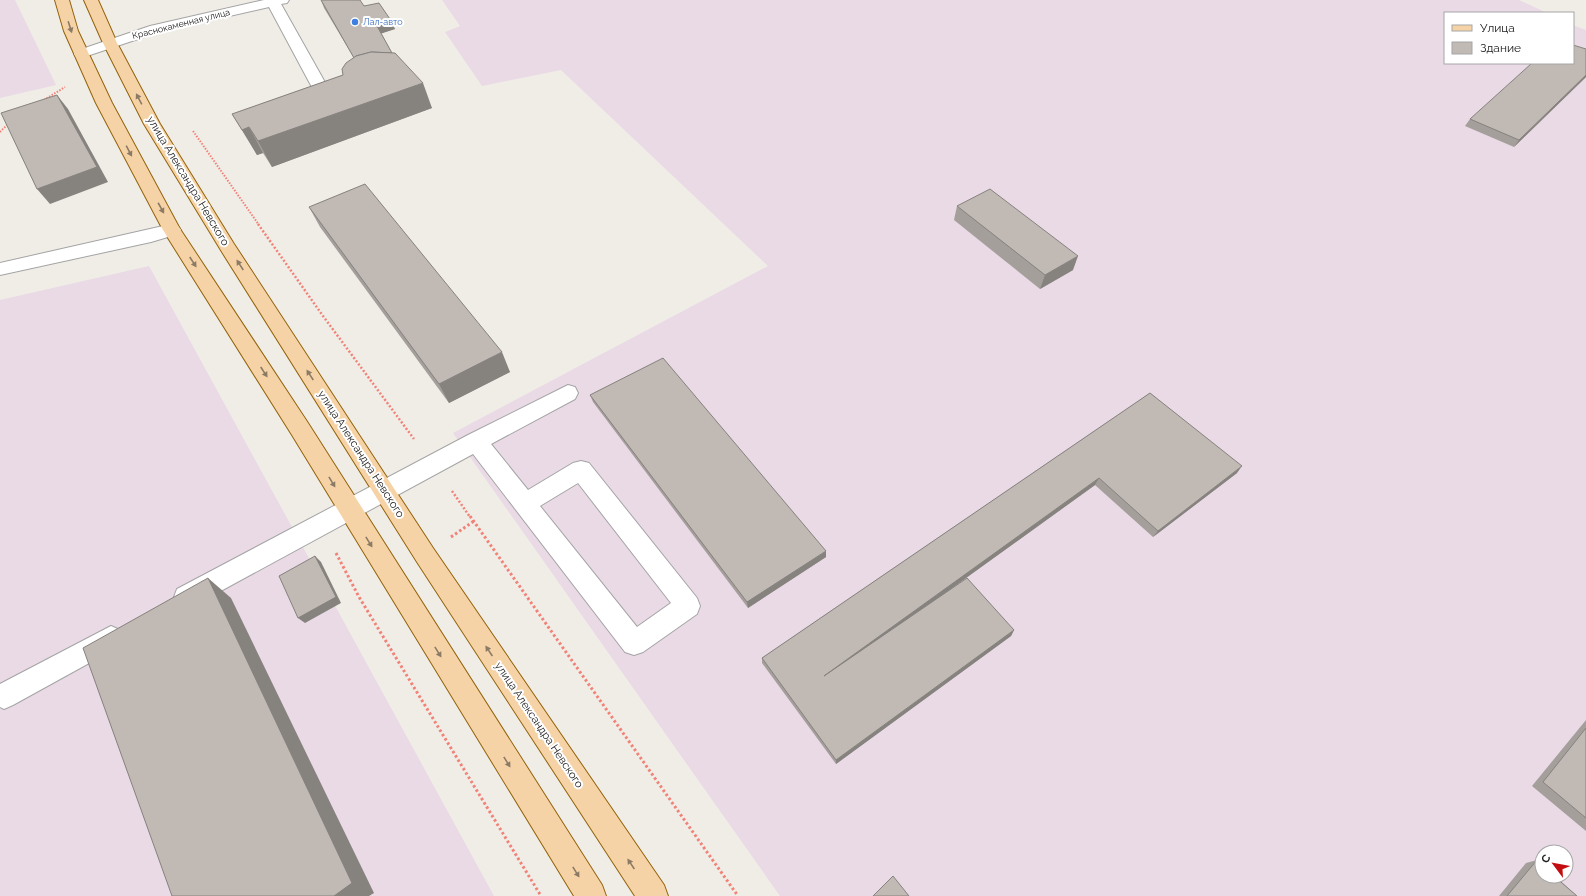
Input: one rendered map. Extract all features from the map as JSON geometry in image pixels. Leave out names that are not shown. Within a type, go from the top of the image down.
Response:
[{"type":"main road","points":[[62,0],[71,31],[104,103],[172,230],[300,429],[591,896]]},
{"type":"main road","name":"улица Александра Невского","points":[[91,0],[110,43],[160,137],[233,255],[425,555],[653,896]]},
{"type":"street","name":"Краснокаменная улица","points":[[81,54],[155,29],[278,1]]},
{"type":"street","points":[[278,1],[323,93]]},
{"type":"street","points":[[0,269],[151,236],[172,230]]},
{"type":"street","points":[[165,609],[384,490],[568,393]]},
{"type":"street","points":[[476,441],[634,642],[688,606],[580,470],[525,503]]},
{"type":"street","points":[[4,696],[130,628]]},
{"type":"path","points":[[39,103],[70,84]]},
{"type":"path","points":[[0,132],[10,123]]},
{"type":"shaded area","points":[[0,0],[15,0],[56,85],[0,98]]},
{"type":"shaded area","points":[[442,0],[1519,0],[1545,12],[1444,12],[1444,64],[1574,64],[1574,25],[1586,30],[1586,896],[780,896],[453,433],[768,266],[561,70],[482,86],[445,32],[460,26]]},
{"type":"shaded area","points":[[149,266],[494,896],[0,896],[0,300]]},
{"type":"building","points":[[321,0],[360,0],[364,6],[379,3],[392,22],[377,26],[392,53],[371,52],[356,56],[354,58]]},
{"type":"building","points":[[1574,45],[1586,49],[1586,75],[1519,140],[1470,119],[1531,64],[1574,64]]},
{"type":"building","points":[[371,52],[395,53],[423,83],[258,141],[249,127],[242,130],[232,114],[343,75],[342,69],[346,63],[356,56]]},
{"type":"building","points":[[57,95],[97,167],[37,189],[1,113]]},
{"type":"building","points":[[365,184],[502,352],[439,384],[309,207]]},
{"type":"building","points":[[990,189],[1078,256],[1045,275],[957,206]]},
{"type":"building","points":[[663,358],[826,551],[747,602],[590,395]]},
{"type":"building","points":[[1150,393],[1242,466],[1158,531],[1099,478],[824,676],[967,578],[1014,630],[836,760],[762,658]]},
{"type":"building","points":[[315,556],[336,597],[298,618],[279,576]]},
{"type":"building","points":[[208,578],[352,883],[334,896],[172,896],[83,648]]},
{"type":"building","points":[[1586,728],[1586,818],[1543,782]]},
{"type":"building","points":[[1534,864],[1534,884],[1563,884],[1577,896],[1507,896]]},
{"type":"building","points":[[893,876],[909,896],[873,896]]},
{"type":"place","name":"Лал-авто","points":[[355,22]]}]
